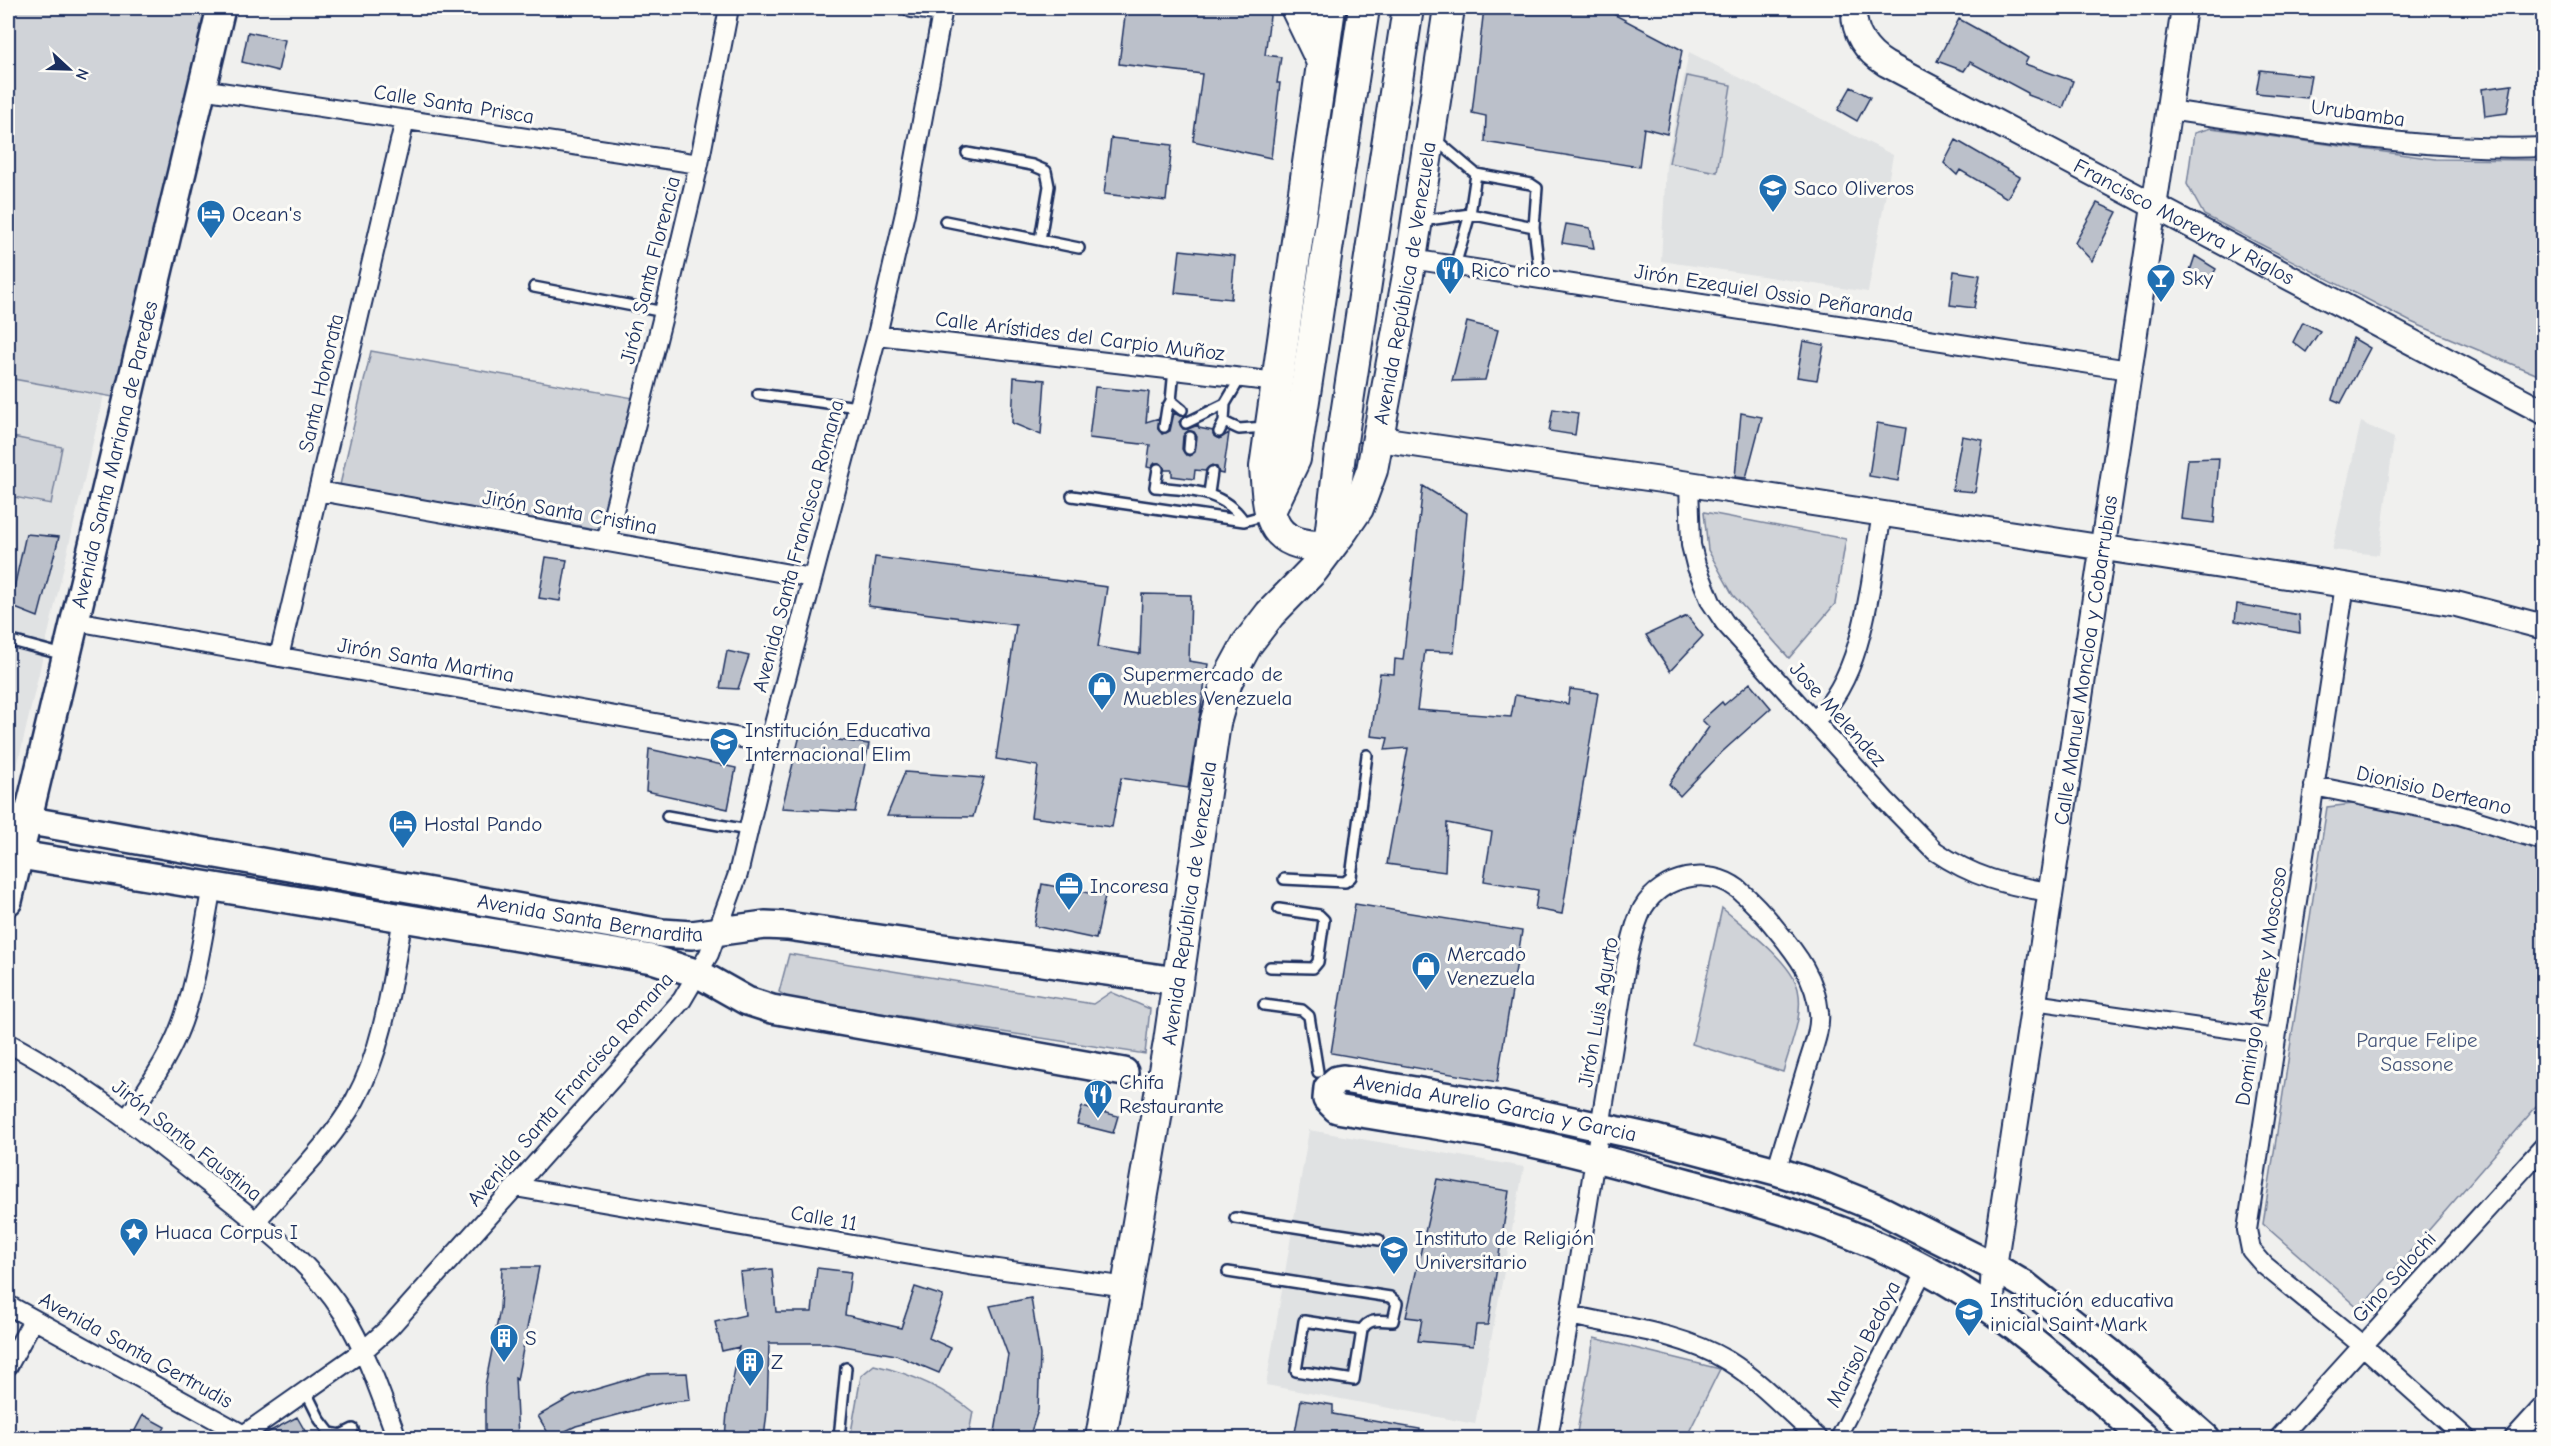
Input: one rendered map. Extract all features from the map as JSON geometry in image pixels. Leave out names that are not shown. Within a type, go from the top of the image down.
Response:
[{"type":"main road","name":"Avenida Santa Mariana de Paredes","points":[[8,901],[20,855],[18,818],[67,656],[221,8]]},
{"type":"main road","points":[[1296,8],[1322,62]]},
{"type":"main road","points":[[1256,518],[1330,8]]},
{"type":"main road","points":[[1256,518],[1295,459],[1364,8]]},
{"type":"main road","name":"Avenida República de Venezuela","points":[[1329,546],[1340,454],[1408,8]]},
{"type":"main road","name":"Avenida República de Venezuela","points":[[1101,1438],[1169,1042],[1215,723],[1227,681],[1257,630],[1313,570],[1358,508],[1372,470],[1411,259],[1449,8]]},
{"type":"main road","points":[[1256,518],[1287,538],[1315,546],[1329,546]]},
{"type":"main road","name":"Avenida Santa Bernardita","points":[[18,818],[662,933],[692,935],[765,925],[788,926],[1176,982]]},
{"type":"main road","name":"Avenida Santa Bernardita","points":[[20,855],[652,959],[699,974],[747,1001],[772,1009],[1124,1072]]},
{"type":"main road","name":"Avenida Aurelio Garcia y Garcia","points":[[2145,1438],[1995,1313],[1926,1269],[1861,1239],[1758,1202],[1596,1158],[1492,1135],[1337,1109],[1331,1106],[1326,1094],[1331,1083],[1343,1079],[1498,1105],[1601,1126],[1776,1171],[1825,1187],[1877,1208],[1994,1267],[2026,1286],[2066,1317],[2206,1438]]},
{"type":"street","name":"Jirón Santa Florencia","points":[[606,542],[699,164],[729,8]]},
{"type":"street","points":[[912,8],[942,10]]},
{"type":"street","name":"Francisco Moreyra y Riglos","points":[[1854,8],[1859,36],[1879,59],[2544,412]]},
{"type":"street","name":"Calle Manuel Moncloa y Cobarrubias","points":[[1995,1313],[1992,1298],[1994,1267],[2184,8]]},
{"type":"street","name":"Avenida Santa Francisca Romana","points":[[240,1436],[364,1350],[390,1327],[682,1000],[699,974],[719,933],[738,874],[769,743],[877,335],[905,213],[942,10]]},
{"type":"street","name":"Calle Santa Prisca","points":[[201,89],[699,164]]},
{"type":"street","name":"Urubamba","points":[[2168,110],[2438,147],[2544,147]]},
{"type":"street","name":"Santa Honorata","points":[[279,657],[405,120]]},
{"type":"street","name":"Jirón Ezequiel Ossio Peñaranda","points":[[1411,259],[2129,370]]},
{"type":"street","name":"Calle Arístides del Carpio Muñoz","points":[[877,335],[1277,382]]},
{"type":"street","points":[[1379,439],[1689,484],[2344,585],[2456,604],[2544,627]]},
{"type":"street","name":"Jose Melendez","points":[[1689,484],[1691,545],[1702,584],[1711,602],[1741,643],[1935,851],[1963,869],[1991,880],[2050,892]]},
{"type":"street","name":"Jirón Santa Cristina","points":[[319,491],[812,578]]},
{"type":"street","points":[[1815,720],[1829,707],[1852,664],[1882,514]]},
{"type":"street","name":"Domingo Astete y Moscoso","points":[[2344,585],[2247,1230],[2251,1250],[2264,1265],[2362,1345],[2466,1438]]},
{"type":"street","name":"Jirón Santa Martina","points":[[75,621],[769,743]]},
{"type":"street","name":"Dionisio Derteano","points":[[2314,786],[2459,815],[2544,840]]},
{"type":"street","name":"Jirón Luis Agurto","points":[[1548,1438],[1596,1158],[1626,965],[1643,909],[1656,891],[1673,880],[1696,876],[1718,880],[1737,888],[1799,955],[1813,983],[1820,1014],[1815,1042],[1776,1171]]},
{"type":"street","points":[[128,1119],[159,1070],[177,1035],[188,1003],[212,885]]},
{"type":"street","points":[[256,1221],[334,1131],[355,1101],[373,1062],[403,918]]},
{"type":"street","points":[[2034,1002],[2276,1037]]},
{"type":"street","name":"Jirón Santa Faustina","points":[[8,1043],[73,1082],[128,1119],[256,1221],[311,1272],[342,1312],[364,1350],[397,1438]]},
{"type":"street","name":"Gino Salochi","points":[[2279,1438],[2544,1146]]},
{"type":"street","name":"Calle 11","points":[[515,1187],[969,1265],[1127,1287]]},
{"type":"street","name":"Marisol Bedoya","points":[[1838,1438],[1926,1269]]},
{"type":"street","name":"Avenida Santa Gertrudis","points":[[8,1305],[240,1436]]},
{"type":"street","points":[[1570,1315],[1664,1335],[1698,1346],[1728,1361],[1754,1380],[1809,1435]]},
{"type":"street","points":[[8,1366],[33,1320]]},
{"type":"street","points":[[2514,1438],[2544,1405]]},
{"type":"lane","points":[[1430,135],[1476,174],[1531,184],[1537,188],[1534,227],[1540,279]]},
{"type":"lane","points":[[967,153],[1032,165],[1046,171],[1049,186],[1040,240]]},
{"type":"lane","points":[[1455,266],[1470,214],[1476,174]]},
{"type":"lane","points":[[1415,229],[1428,220],[1470,214],[1534,227]]},
{"type":"lane","points":[[945,221],[1079,248]]},
{"type":"lane","points":[[534,287],[664,312]]},
{"type":"lane","points":[[1164,427],[1167,408],[1171,401],[1174,369]]},
{"type":"lane","points":[[1241,377],[1225,404],[1221,427],[1239,429],[1270,426]]},
{"type":"lane","points":[[758,394],[858,407]]},
{"type":"lane","points":[[1171,401],[1182,410]]},
{"type":"lane","points":[[1186,423],[1225,404]]},
{"type":"lane","points":[[1189,449],[1190,437]]},
{"type":"lane","points":[[1158,469],[1155,487],[1209,493],[1236,510],[1256,518]]},
{"type":"lane","points":[[1209,493],[1212,472]]},
{"type":"lane","points":[[1184,489],[1185,478]]},
{"type":"lane","points":[[1072,496],[1256,518]]},
{"type":"lane","points":[[8,640],[67,656]]},
{"type":"lane","points":[[1284,879],[1345,882],[1351,877],[1366,755]]},
{"type":"lane","points":[[667,816],[748,830]]},
{"type":"lane","points":[[1270,967],[1314,968],[1318,962],[1324,920],[1319,915],[1279,909]]},
{"type":"lane","points":[[1264,1005],[1302,1010],[1310,1016],[1318,1072]]},
{"type":"lane","points":[[1235,1218],[1379,1240]]},
{"type":"lane","points":[[1228,1272],[1390,1297],[1397,1304],[1394,1321],[1371,1320],[1362,1330],[1354,1380],[1296,1371],[1304,1321],[1362,1330]]},
{"type":"lane","points":[[839,1438],[846,1368]]},
{"type":"lane","points":[[305,1390],[320,1420],[330,1433],[341,1435],[353,1429]]},
{"type":"shaded area","name":"Saco Oliveros","points":[[1689,52],[1893,155],[1868,292],[1661,261],[1666,164]]},
{"type":"shaded area","points":[[8,378],[104,395],[10,797],[8,797]]},
{"type":"shaded area","points":[[2361,422],[2394,438],[2379,555],[2332,550]]},
{"type":"shaded area","name":"Instituto de Religión Universitario","points":[[1309,1130],[1524,1167],[1475,1424],[1266,1385]]},
{"type":"green space","points":[[8,8],[209,8],[113,397],[8,378]]},
{"type":"green space","points":[[1687,76],[1731,85],[1717,172],[1669,163]]},
{"type":"green space","points":[[2211,128],[2435,159],[2543,160],[2543,377],[2411,322],[2204,215],[2187,184],[2194,133]]},
{"type":"green space","points":[[371,351],[639,399],[602,530],[340,485]]},
{"type":"green space","points":[[8,436],[62,447],[51,504],[8,496]]},
{"type":"green space","points":[[1704,512],[1846,539],[1835,604],[1789,658],[1733,595],[1708,550]]},
{"type":"green space","name":"Parque Felipe Sassone","points":[[2388,800],[2543,845],[2543,1099],[2360,1309],[2263,1224],[2327,807]]},
{"type":"green space","points":[[1722,908],[1777,956],[1787,967],[1798,989],[1798,1020],[1783,1072],[1692,1044]]},
{"type":"green space","points":[[789,954],[1093,1004],[1111,992],[1150,1009],[1145,1054],[790,999],[779,992]]},
{"type":"green space","points":[[1594,1338],[1720,1369],[1686,1438],[1576,1438]]},
{"type":"green space","points":[[874,1365],[900,1372],[926,1383],[951,1396],[973,1412],[968,1438],[850,1438],[861,1376]]},
{"type":"building","points":[[1126,8],[1265,8],[1270,16],[1265,55],[1281,57],[1271,158],[1193,141],[1202,74],[1119,64]]},
{"type":"building","points":[[1484,8],[1602,8],[1682,50],[1667,134],[1644,128],[1639,167],[1485,142],[1486,116],[1472,113]]},
{"type":"building","points":[[1959,19],[2028,58],[2025,64],[2073,81],[2063,108],[2028,95],[1970,62],[1964,71],[1937,61]]},
{"type":"building","points":[[248,32],[285,40],[278,71],[242,62]]},
{"type":"building","points":[[2260,70],[2311,76],[2307,98],[2256,93]]},
{"type":"building","points":[[2512,85],[2507,113],[2485,116],[2482,89]]},
{"type":"building","points":[[1851,87],[1870,97],[1857,121],[1838,110]]},
{"type":"building","points":[[1111,138],[1172,145],[1166,201],[1104,194]]},
{"type":"building","points":[[1956,140],[2020,177],[2007,198],[1960,170],[1957,175],[1944,163]]},
{"type":"building","points":[[2097,203],[2117,212],[2092,261],[2075,243]]},
{"type":"building","points":[[1566,224],[1590,228],[1594,248],[1562,243]]},
{"type":"building","points":[[1180,250],[1235,256],[1231,299],[1175,293]]},
{"type":"building","points":[[2195,256],[2216,269],[2206,287],[2188,277]]},
{"type":"building","points":[[1954,271],[1980,275],[1974,308],[1950,305]]},
{"type":"building","points":[[1467,322],[1498,330],[1485,380],[1452,381]]},
{"type":"building","points":[[2303,322],[2320,331],[2306,352],[2293,342]]},
{"type":"building","points":[[2353,338],[2370,348],[2341,403],[2332,399]]},
{"type":"building","points":[[1803,341],[1824,345],[1817,380],[1797,377]]},
{"type":"building","points":[[1014,377],[1045,380],[1041,435],[1012,423]]},
{"type":"building","points":[[1095,387],[1149,392],[1146,422],[1159,418],[1158,429],[1162,434],[1170,431],[1174,413],[1185,416],[1179,422],[1183,429],[1198,425],[1199,428],[1213,431],[1214,436],[1219,439],[1229,433],[1223,474],[1212,465],[1205,471],[1195,470],[1194,479],[1172,476],[1172,470],[1165,470],[1160,463],[1155,463],[1151,468],[1147,467],[1150,445],[1089,438]],"holes":[[[1188,431],[1194,432],[1197,437],[1195,452],[1189,456],[1182,449],[1183,436]]]},
{"type":"building","points":[[1553,409],[1578,413],[1575,435],[1549,431]]},
{"type":"building","points":[[1741,413],[1762,417],[1746,478],[1735,477]]},
{"type":"building","points":[[1877,423],[1906,428],[1898,481],[1869,476]]},
{"type":"building","points":[[1962,436],[1983,440],[1975,492],[1952,490]]},
{"type":"building","points":[[2219,458],[2214,523],[2181,519],[2188,459]]},
{"type":"building","points":[[1423,486],[1467,513],[1454,652],[1425,651],[1417,710],[1511,717],[1515,695],[1568,704],[1570,689],[1598,693],[1562,914],[1535,909],[1538,890],[1484,881],[1492,832],[1447,823],[1445,872],[1387,864],[1408,748],[1385,750],[1388,738],[1371,736],[1380,673],[1394,674],[1395,659],[1403,660]]},
{"type":"building","points":[[26,534],[59,537],[38,617],[10,606]]},
{"type":"building","points":[[546,557],[567,560],[560,601],[539,598]]},
{"type":"building","points":[[875,557],[1107,587],[1098,647],[1140,654],[1142,594],[1191,595],[1189,661],[1208,664],[1188,788],[1121,778],[1112,827],[1031,817],[1038,766],[996,759],[1016,625],[868,606]]},
{"type":"building","points":[[2237,604],[2299,615],[2300,633],[2235,621]]},
{"type":"building","points":[[1687,616],[1703,636],[1670,671],[1646,635]]},
{"type":"building","points":[[727,651],[749,656],[738,689],[720,688]]},
{"type":"building","points":[[1750,683],[1771,708],[1722,752],[1680,796],[1669,784],[1709,727],[1702,720],[1722,702],[1724,705]]},
{"type":"building","points":[[800,735],[869,744],[855,812],[782,808]]},
{"type":"building","points":[[649,749],[736,768],[728,809],[646,791]]},
{"type":"building","points":[[905,772],[984,778],[973,817],[887,816]]},
{"type":"building","name":"Incoresa","points":[[1042,884],[1105,896],[1096,939],[1034,926]]},
{"type":"building","name":"Mercado Venezuela","points":[[1355,904],[1522,931],[1497,1082],[1331,1053]]},
{"type":"building","name":"Chifa Restaurante","points":[[1082,1107],[1118,1116],[1113,1133],[1077,1124]]},
{"type":"building","points":[[1437,1179],[1509,1191],[1488,1325],[1476,1325],[1473,1346],[1418,1341],[1422,1319],[1406,1317]]},
{"type":"building","name":"S","points":[[502,1267],[539,1267],[517,1380],[515,1378],[518,1438],[485,1438],[485,1386],[500,1309]]},
{"type":"building","points":[[817,1268],[851,1272],[845,1315],[901,1328],[915,1287],[943,1296],[929,1338],[951,1348],[939,1373],[896,1355],[826,1343],[769,1343],[764,1438],[725,1438],[727,1412],[739,1347],[722,1351],[715,1322],[745,1315],[740,1272],[772,1269],[776,1312],[812,1312]]},
{"type":"building","points":[[1031,1298],[1040,1355],[1038,1410],[1029,1438],[994,1438],[1008,1355],[990,1306]]},
{"type":"building","points":[[687,1373],[690,1400],[662,1403],[576,1426],[551,1438],[538,1416],[573,1396],[647,1374]]},
{"type":"building","points":[[1301,1400],[1333,1405],[1333,1414],[1420,1429],[1419,1438],[1294,1438]]},
{"type":"building","points":[[143,1415],[165,1427],[159,1438],[131,1438]]},
{"type":"building","points":[[297,1417],[309,1438],[258,1438],[261,1436]]},
{"type":"place","name":"Saco Oliveros","points":[[1773,214]]},
{"type":"place","name":"Ocean's","points":[[211,240]]},
{"type":"place","name":"Rico rico","points":[[1450,296]]},
{"type":"place","name":"Sky","points":[[2161,304]]},
{"type":"place","name":"Supermercado de Muebles Venezuela","points":[[1102,712]]},
{"type":"place","name":"Institución Educativa Internacional Elim","points":[[724,768]]},
{"type":"place","name":"Hostal Pando","points":[[403,850]]},
{"type":"place","name":"Incoresa","points":[[1069,912]]},
{"type":"place","name":"Mercado Venezuela","points":[[1426,992]]},
{"type":"place","name":"Chifa Restaurante","points":[[1098,1120]]},
{"type":"place","name":"Huaca Corpus I","points":[[134,1258]]},
{"type":"place","name":"Instituto de Religión Universitario","points":[[1394,1276]]},
{"type":"place","name":"Institución educativa inicial Saint Mark","points":[[1969,1338]]},
{"type":"place","name":"S","points":[[504,1364]]},
{"type":"place","name":"Z","points":[[750,1388]]}]
